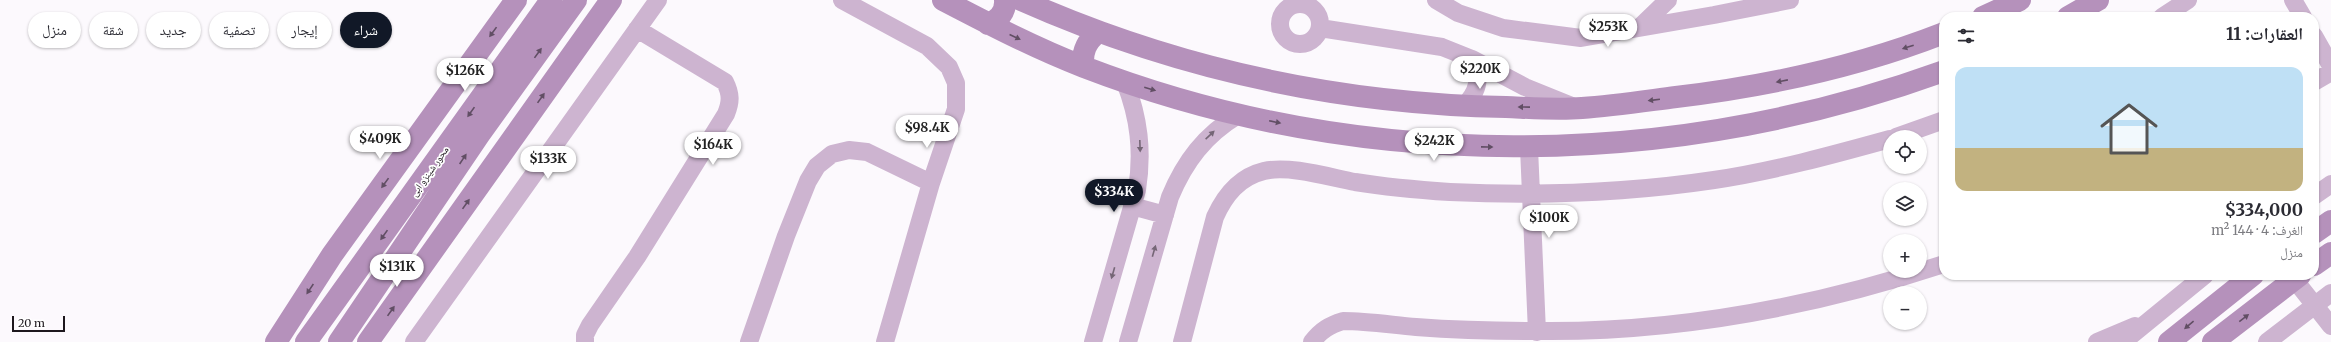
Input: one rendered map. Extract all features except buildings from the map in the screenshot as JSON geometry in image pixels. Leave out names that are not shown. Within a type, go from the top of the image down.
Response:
[{"type":"street","points":[[276,342],[332,255],[516,0]]},
{"type":"street","name":"محور شينزو ابى","points":[[306,342],[551,0]]},
{"type":"street","name":"محور شينزو ابى","points":[[339,342],[479,135],[576,0]]},
{"type":"street","points":[[368,342],[611,0]]},
{"type":"street","points":[[414,342],[658,0]]},
{"type":"street","points":[[842,0],[927,46],[949,67],[956,83],[956,109],[931,182],[885,342]]},
{"type":"street","points":[[943,0],[988,24],[1084,66],[1125,82],[1238,115],[1310,130],[1382,140],[1456,146],[1529,148],[1595,145],[1730,128],[1845,103],[1939,73]]},
{"type":"street","points":[[988,24],[1000,18],[1004,12],[1005,0]]},
{"type":"street","points":[[1021,0],[1097,32],[1155,52],[1276,83],[1400,102],[1464,106],[1580,109],[1719,92],[1785,81],[1850,65],[1939,35]]},
{"type":"street","points":[[1436,0],[1458,13],[1503,28],[1581,38],[1640,26],[1714,15],[1790,0]]},
{"type":"street","points":[[1640,26],[1668,0]]},
{"type":"street","points":[[1994,12],[2020,0]]},
{"type":"street","points":[[2077,12],[2098,0]]},
{"type":"street","points":[[2170,12],[2188,0]]},
{"type":"street","points":[[2293,0],[2300,12]]},
{"type":"street","points":[[1318,15],[1314,39],[1302,45],[1290,42],[1285,38],[1280,27],[1284,7],[1300,4],[1314,9],[1318,15],[1426,44],[1472,59],[1525,87],[1580,109]]},
{"type":"street","points":[[585,342],[585,335],[590,325],[682,188],[731,104],[730,92],[725,82],[638,29]]},
{"type":"street","points":[[1084,66],[1085,47],[1097,32]]},
{"type":"street","points":[[2319,45],[2331,66]]},
{"type":"street","points":[[1464,106],[1477,88],[1478,73],[1472,59]]},
{"type":"street","points":[[2319,79],[2331,72]]},
{"type":"street","points":[[1093,342],[1132,206],[1140,168],[1138,124],[1125,82]]},
{"type":"street","points":[[1128,342],[1165,215],[1179,176],[1190,158],[1220,126],[1238,115]]},
{"type":"street","points":[[1916,130],[1939,122]]},
{"type":"street","points":[[1182,342],[1215,217],[1222,200],[1233,187],[1248,176],[1265,170],[1282,170],[1365,183],[1448,192],[1532,194],[1624,190],[1715,180],[1805,162],[1883,141]]},
{"type":"street","points":[[1529,148],[1537,332]]},
{"type":"street","points":[[749,342],[786,236],[808,181],[817,166],[832,154],[849,150],[867,152],[931,182]]},
{"type":"street","points":[[2319,192],[2331,184]]},
{"type":"street","points":[[1132,206],[1165,215]]},
{"type":"street","points":[[2319,229],[2331,221]]},
{"type":"street","points":[[2319,262],[2331,254]]},
{"type":"street","points":[[1312,342],[1319,333],[1330,325],[1343,321],[1477,330],[1537,332],[1656,325],[1726,317],[1850,292],[1939,265]]},
{"type":"street","points":[[2123,342],[2199,280]]},
{"type":"street","points":[[2168,342],[2247,280]]},
{"type":"street","points":[[2213,342],[2293,280]]},
{"type":"street","points":[[2299,280],[2314,305],[2331,326]]},
{"type":"street","points":[[2267,342],[2331,293]]},
{"type":"street","points":[[2097,342],[2147,321]]}]
